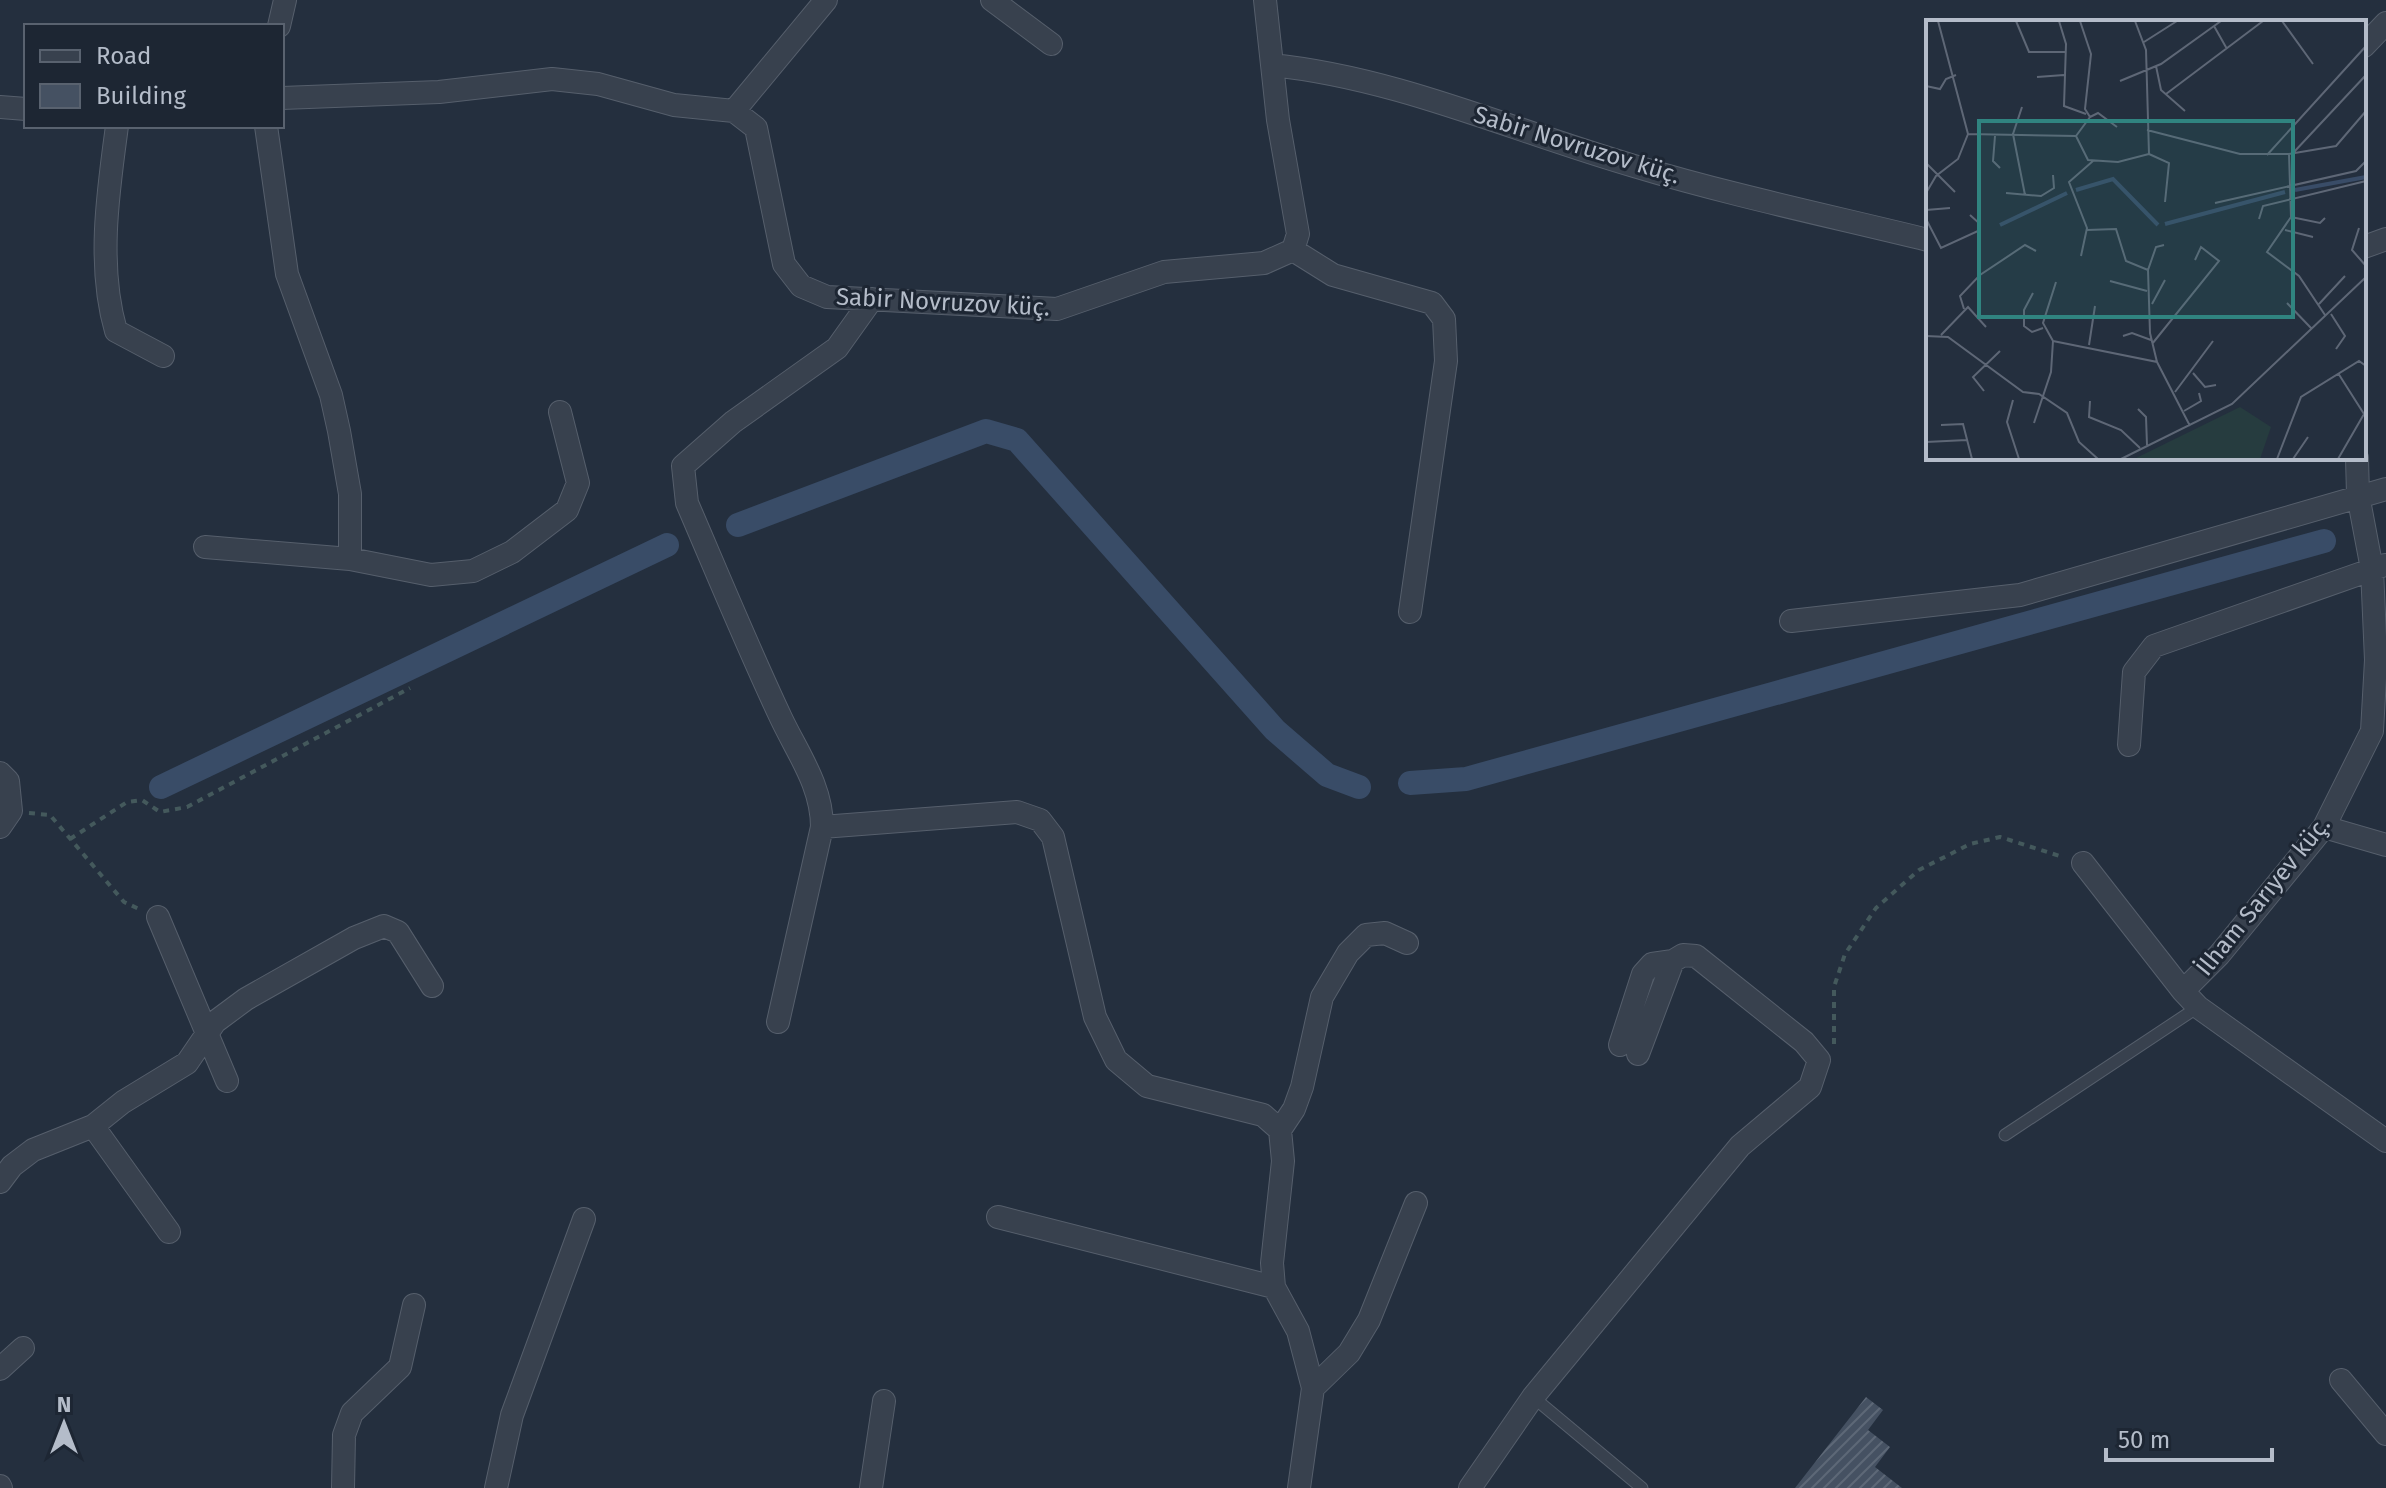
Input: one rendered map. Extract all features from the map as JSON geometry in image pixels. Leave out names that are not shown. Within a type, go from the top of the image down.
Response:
[{"type":"street","points":[[279,24],[285,0]]},
{"type":"street","points":[[284,98],[439,92],[552,79],[598,84],[674,105],[734,111],[826,0]]},
{"type":"street","points":[[992,0],[1051,44]]},
{"type":"street","points":[[1265,0],[1298,234],[1293,250],[1333,275],[1432,303],[1444,319],[1446,361],[1410,612]]},
{"type":"street","points":[[2366,44],[2386,23]]},
{"type":"street","name":"Sabir Novruzov küç.","points":[[1272,65],[1321,70],[1399,89],[1635,167],[1926,240]]},
{"type":"street","points":[[0,107],[24,109]]},
{"type":"street","name":"Sabir Novruzov küç.","points":[[734,111],[756,128],[784,264],[801,286],[827,297],[1057,309],[1164,272],[1264,263],[1293,250]]},
{"type":"street","points":[[117,128],[107,201],[109,307],[116,331],[163,356]]},
{"type":"street","points":[[266,128],[287,274],[331,395],[339,431],[350,494],[350,559]]},
{"type":"street","points":[[778,1022],[822,827],[822,809],[814,783],[782,719],[687,503],[683,466],[733,422],[837,348],[872,299]]},
{"type":"street","points":[[205,547],[350,559],[431,575],[473,571],[512,552],[567,510],[578,483],[560,412]]},
{"type":"street","name":"İlham Sarıyev küç.","points":[[2357,460],[2358,495],[2379,567],[2376,660],[2379,732],[2324,827],[2219,955],[2191,999],[2386,1141]]},
{"type":"street","points":[[1791,621],[2020,595],[2386,489]]},
{"type":"street","points":[[2129,745],[2134,672],[2154,646],[2379,567]]},
{"type":"street","points":[[0,773],[8,781],[6,819]]},
{"type":"street","points":[[822,827],[1017,812],[1040,820],[1053,837],[1095,1017],[1116,1060],[1147,1086],[1263,1115],[1280,1130]]},
{"type":"street","points":[[2324,827],[2386,845]]},
{"type":"street","points":[[2083,863],[2191,999]]},
{"type":"street","points":[[158,917],[227,1081]]},
{"type":"street","points":[[0,1182],[12,1166],[33,1150],[93,1126],[123,1102],[187,1063],[215,1022],[246,999],[354,938],[384,926],[398,932],[432,986]]},
{"type":"street","points":[[1299,1488],[1313,1388],[1298,1331],[1274,1287],[1272,1263],[1283,1161],[1280,1130],[1294,1109],[1302,1087],[1322,997],[1348,953],[1366,935],[1385,933],[1407,943]]},
{"type":"street","points":[[1470,1488],[1533,1397],[1740,1146],[1810,1087],[1819,1060],[1804,1042],[1696,956],[1683,955],[1673,961],[1629,1050]]},
{"type":"street","points":[[93,1126],[169,1232]]},
{"type":"street","points":[[1313,1388],[1349,1353],[1369,1320],[1416,1203]]},
{"type":"street","points":[[998,1217],[1274,1287]]},
{"type":"street","points":[[496,1488],[512,1415],[584,1219]]},
{"type":"street","points":[[343,1488],[344,1435],[352,1413],[400,1367],[414,1305]]},
{"type":"street","points":[[0,1369],[23,1348]]},
{"type":"street","points":[[2341,1380],[2386,1434]]},
{"type":"street","points":[[871,1488],[884,1401]]},
{"type":"lane","points":[[2005,1135],[2191,999]]},
{"type":"lane","points":[[1533,1397],[1642,1488]]},
{"type":"path","points":[[70,839],[127,802],[142,800],[160,812],[187,807],[410,688]]},
{"type":"path","points":[[6,819],[50,815],[124,902],[158,917]]},
{"type":"path","points":[[1819,1060],[1835,1041],[1834,987],[1845,954],[1876,908],[1919,870],[1970,844],[2000,837],[2083,863]]},
{"type":"building","points":[[1866,1397],[1883,1410],[1868,1430],[1890,1447],[1875,1467],[1902,1488],[1795,1488]]},
{"type":"waterway","points":[[738,525],[986,431],[1017,440],[1275,730],[1327,775],[1359,787]]},
{"type":"waterway","points":[[1410,783],[1466,779],[2324,541]]},
{"type":"waterway","points":[[161,787],[667,545]]}]
